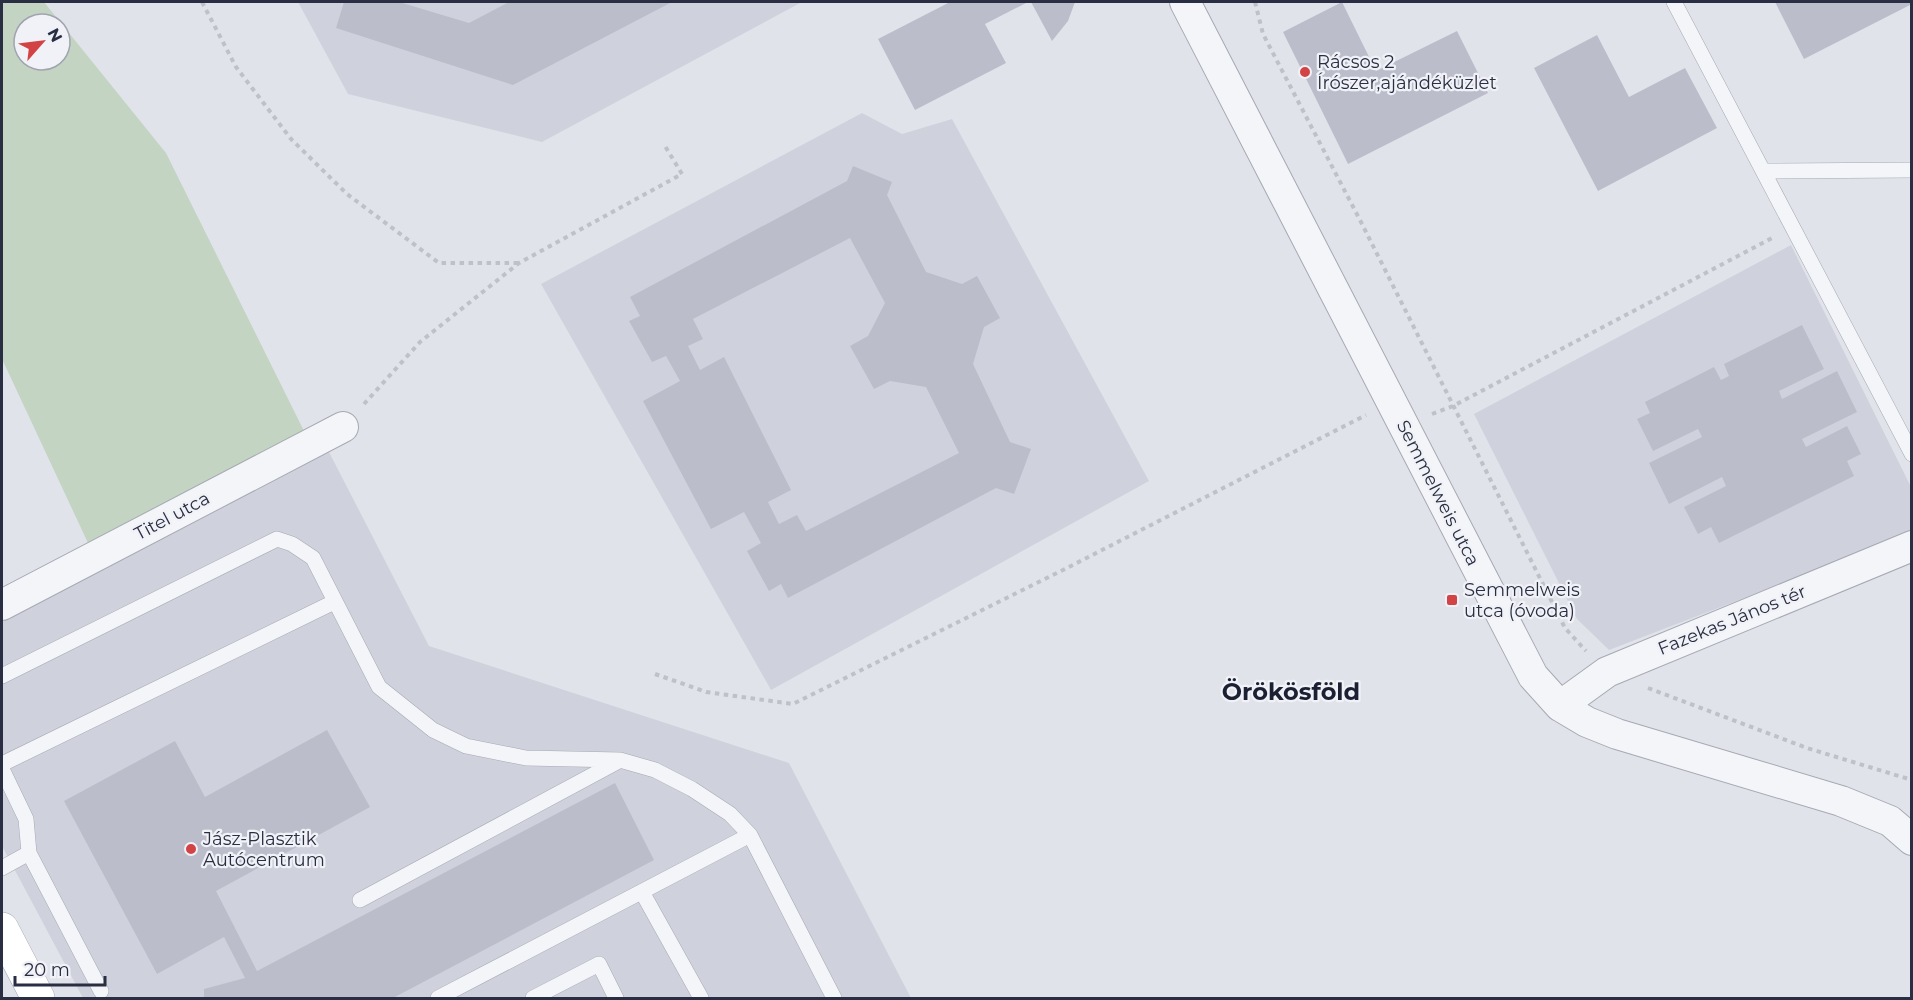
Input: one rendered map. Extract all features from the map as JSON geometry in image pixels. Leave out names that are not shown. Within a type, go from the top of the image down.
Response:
[{"type":"main road","points":[[2,929],[38,999]]},
{"type":"street","name":"Semmelweis utca","points":[[1185,2],[1533,676],[1560,706],[1587,722],[1617,734],[1841,801],[1890,821],[1911,840]]},
{"type":"street","name":"Titel utca","points":[[2,605],[343,427]]},
{"type":"street","name":"Fazekas János tér","points":[[1560,706],[1607,672],[1911,546]]},
{"type":"lane","points":[[1674,2],[1911,454]]},
{"type":"lane","points":[[1763,171],[1911,171]]},
{"type":"lane","points":[[2,676],[277,539],[292,544],[313,558],[379,687],[433,730],[466,746],[526,758],[620,760],[655,770],[692,789],[730,814],[750,835],[834,999]]},
{"type":"lane","points":[[2,764],[334,602]]},
{"type":"lane","points":[[360,900],[620,760]]},
{"type":"lane","points":[[2,769],[27,819],[29,852],[101,991]]},
{"type":"lane","points":[[438,999],[750,835]]},
{"type":"lane","points":[[2,868],[29,852]]},
{"type":"lane","points":[[642,892],[701,999]]},
{"type":"lane","points":[[533,999],[598,964],[616,999]]},
{"type":"path","points":[[202,2],[236,67],[291,139],[347,194],[439,263],[519,263]]},
{"type":"path","points":[[1255,2],[1263,34],[1361,222],[1564,628],[1607,672],[1807,748],[1911,780]]},
{"type":"path","points":[[343,427],[420,342],[519,263],[682,174],[665,146]]},
{"type":"path","points":[[655,674],[706,692],[793,704],[1053,576],[1397,414],[1453,406],[1792,228]]},
{"type":"shaded area","points":[[298,2],[802,2],[542,142],[348,94]]},
{"type":"shaded area","points":[[862,113],[902,134],[952,119],[1149,481],[771,690],[541,284]]},
{"type":"shaded area","points":[[1791,245],[1911,487],[1911,534],[1609,650],[1577,619],[1474,414]]},
{"type":"shaded area","points":[[329,452],[429,646],[789,763],[911,998],[83,998],[2,846],[2,622]]},
{"type":"green space","points":[[2,2],[44,2],[52,12],[12,12],[12,72],[72,72],[72,37],[166,153],[304,431],[88,543],[2,359]]},
{"type":"building","points":[[344,2],[399,2],[469,23],[509,2],[672,2],[513,85],[336,28]]},
{"type":"building","points":[[950,2],[1028,2],[985,24],[1006,63],[915,110],[878,39]]},
{"type":"building","points":[[1031,2],[1075,2],[1068,21],[1052,41]]},
{"type":"building","points":[[1342,2],[1376,71],[1457,31],[1488,93],[1348,164],[1283,32]]},
{"type":"building","points":[[1775,2],[1912,2],[1912,4],[1804,59]]},
{"type":"building","points":[[1597,35],[1629,97],[1685,68],[1717,128],[1598,191],[1534,68]]},
{"type":"building","points":[[853,166],[892,182],[887,195],[926,272],[962,284],[977,276],[1000,318],[984,327],[973,364],[1010,442],[1031,449],[1014,494],[996,488],[788,598],[781,584],[769,591],[747,551],[761,543],[744,512],[711,529],[643,401],[680,381],[666,356],[652,362],[629,321],[640,316],[630,297],[847,181]],"holes":[[[850,238],[885,303],[868,336],[850,346],[874,389],[890,381],[926,387],[959,453],[806,531],[797,515],[779,524],[768,502],[791,490],[724,357],[700,370],[688,346],[703,339],[693,319]]]},
{"type":"building","points":[[1802,325],[1824,369],[1779,391],[1782,399],[1837,371],[1857,412],[1802,439],[1806,447],[1847,426],[1861,454],[1847,461],[1854,476],[1719,543],[1711,527],[1698,534],[1684,507],[1726,486],[1722,477],[1669,504],[1649,463],[1702,437],[1698,429],[1653,451],[1637,419],[1650,413],[1645,402],[1714,367],[1721,380],[1729,376],[1724,364]]},
{"type":"building","points":[[327,730],[370,807],[216,891],[257,971],[615,783],[654,860],[393,998],[204,998],[204,989],[245,978],[224,937],[157,974],[64,801],[175,741],[205,797]]},
{"type":"place","name":"Rácsos 2 Írószer,ajándéküzlet","points":[[1305,72]]},
{"type":"place","name":"Semmelweis utca (óvoda)","points":[[1452,600]]},
{"type":"place","name":"Jász-Plasztik Autócentrum","points":[[191,849]]},
{"type":"district","name":"Örökösföld","points":[[1291,691]]}]
